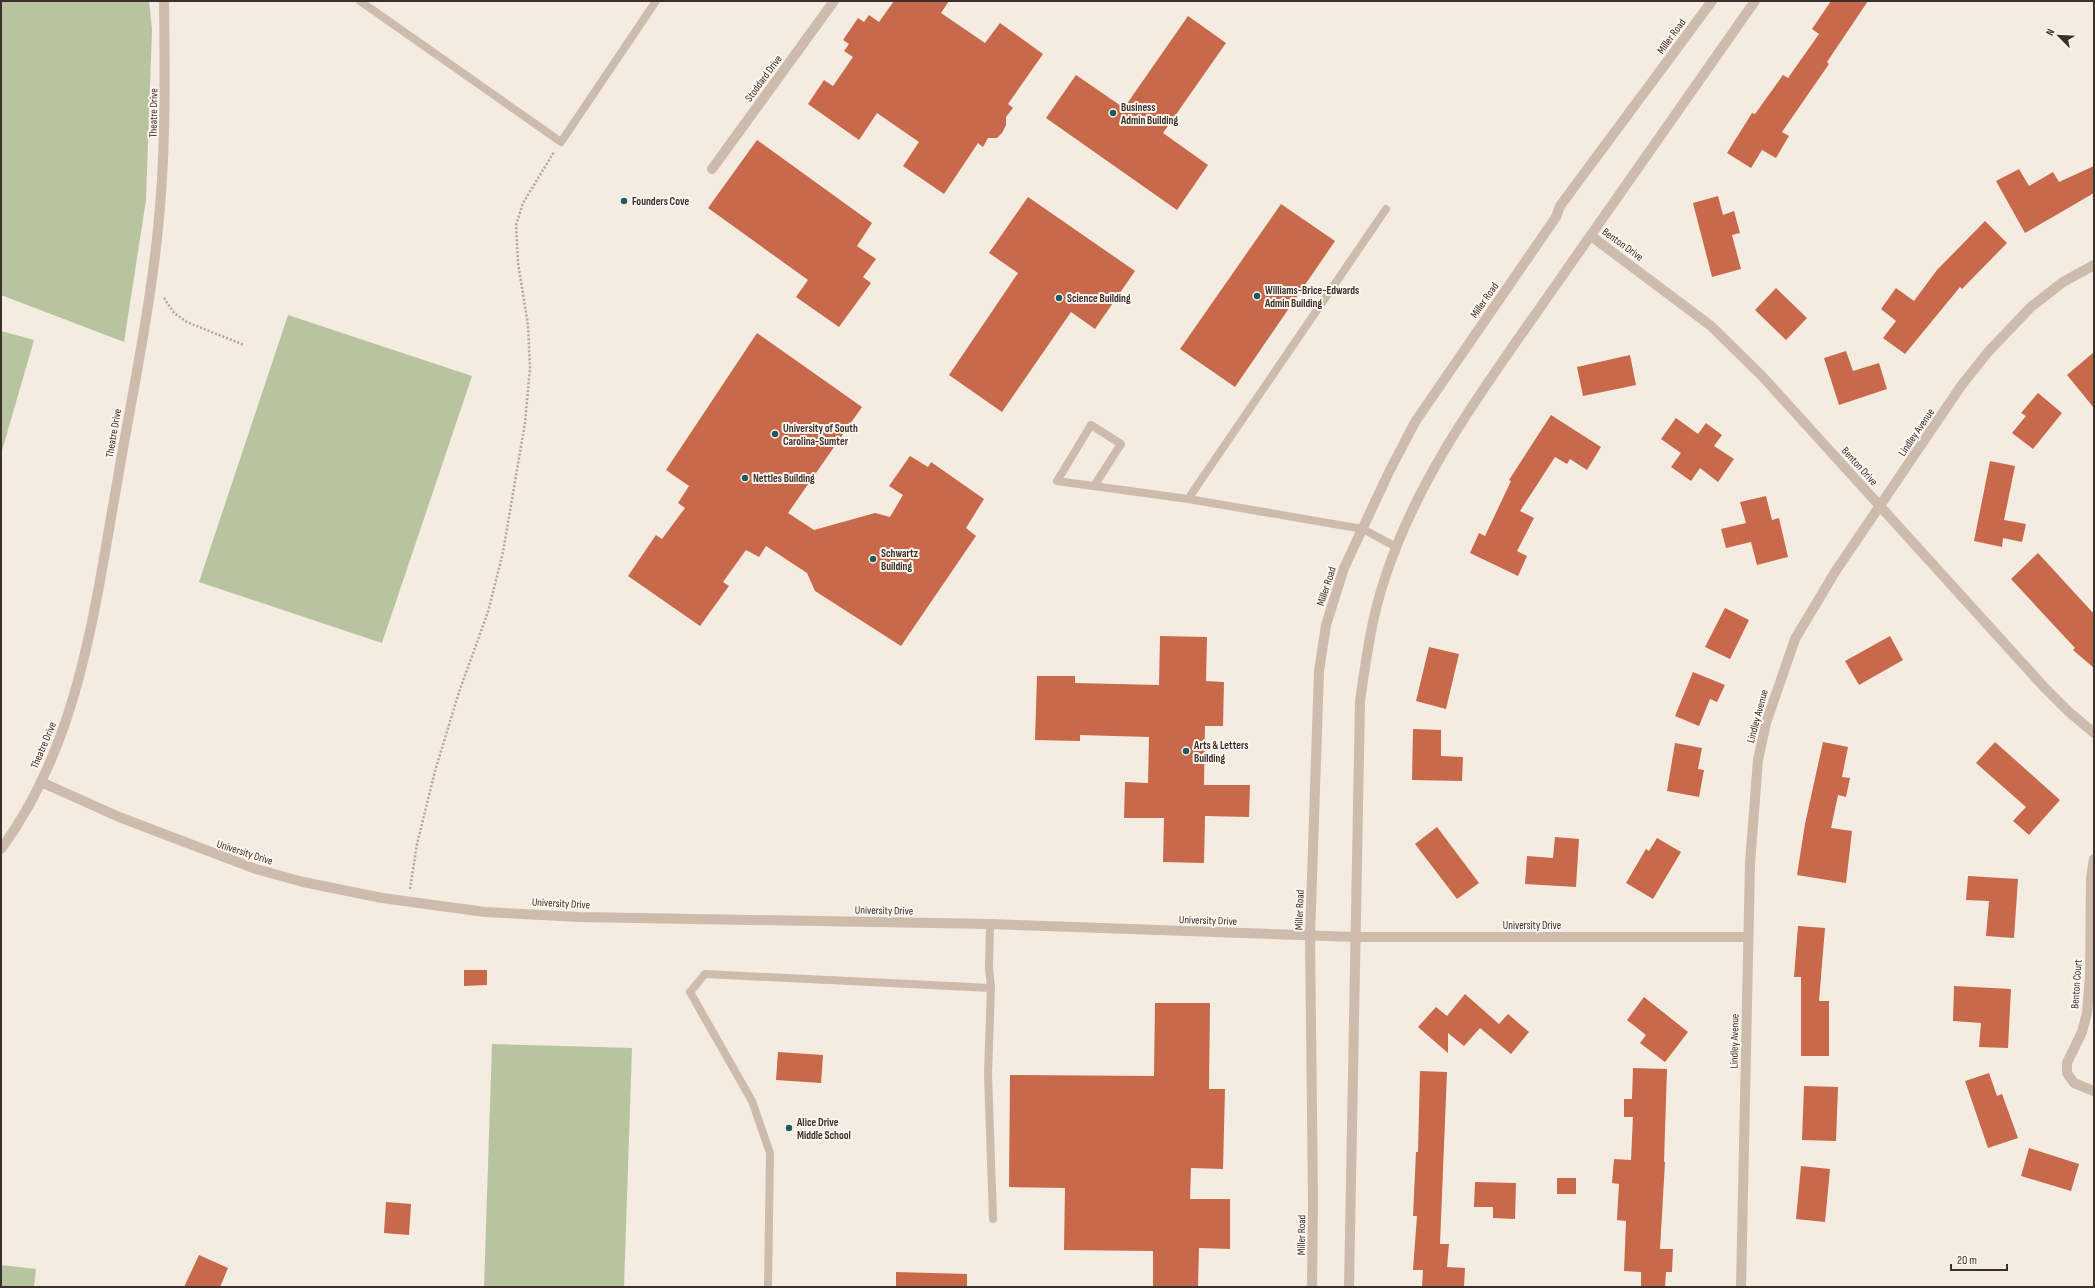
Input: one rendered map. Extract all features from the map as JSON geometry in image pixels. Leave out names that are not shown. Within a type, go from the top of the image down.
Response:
[{"type":"street","name":"Theatre Drive","points":[[1,849],[20,823],[41,782],[69,715],[88,640],[150,286],[163,171],[165,99],[164,1]]},
{"type":"street","name":"Stoddard Drive","points":[[712,169],[834,1]]},
{"type":"street","name":"Miller Road","points":[[1312,1287],[1313,1201],[1310,936],[1319,671],[1328,618],[1344,568],[1389,472],[1415,422],[1556,218],[1560,206],[1712,1]]},
{"type":"street","points":[[1349,1287],[1360,701],[1374,615],[1396,547],[1440,456],[1480,394],[1755,1]]},
{"type":"street","name":"Benton Drive","points":[[1591,236],[1711,326],[1762,376],[2044,687],[2069,712],[2094,733]]},
{"type":"street","name":"Lindley Avenue","points":[[1741,1287],[1748,937],[1753,799],[1758,760],[1766,723],[1795,639],[1835,572],[1961,386],[1988,352],[2031,307],[2063,282],[2094,265]]},
{"type":"street","name":"University Drive","points":[[41,782],[119,817],[256,869],[344,891],[409,902],[485,912],[579,917],[990,924],[1355,937],[1748,937]]},
{"type":"street","name":"Benton Court","points":[[2094,859],[2091,878],[2090,976],[2087,1013],[2082,1032],[2067,1063],[2067,1073],[2074,1083],[2094,1091]]},
{"type":"lane","points":[[360,1],[561,142],[656,1]]},
{"type":"lane","points":[[1188,499],[1386,209]]},
{"type":"lane","points":[[1094,486],[1121,444],[1090,425],[1056,481],[1188,499],[1362,529],[1396,547]]},
{"type":"lane","points":[[990,924],[988,968],[991,988],[988,1074],[993,1220]]},
{"type":"lane","points":[[768,1287],[770,1153],[752,1101],[690,992],[705,974],[991,988]]},
{"type":"path","points":[[409,902],[411,874],[435,771],[459,692],[488,612],[501,559],[525,423],[530,368],[528,325],[518,263],[516,225],[522,203],[561,142]]},
{"type":"path","points":[[150,286],[158,290],[174,314],[186,322],[244,345]]},
{"type":"green space","points":[[1,1],[149,1],[152,29],[146,200],[124,342],[1,295]]},
{"type":"green space","points":[[288,315],[472,376],[382,643],[199,582]]},
{"type":"green space","points":[[1,331],[34,340],[1,454]]},
{"type":"green space","points":[[492,1044],[632,1048],[624,1287],[484,1287]]},
{"type":"green space","points":[[1,1265],[36,1269],[34,1287],[1,1287]]},
{"type":"building","points":[[894,1],[949,1],[941,13],[985,43],[1000,23],[1043,54],[1008,104],[1013,108],[1006,117],[1006,125],[1002,133],[997,138],[988,138],[983,147],[978,143],[944,194],[903,166],[919,142],[877,113],[859,140],[808,104],[824,80],[833,86],[853,57],[844,51],[849,44],[843,40],[858,18],[864,22],[869,15],[879,22]]},
{"type":"building","points":[[1831,1],[1868,1],[1827,62],[1829,64],[1782,132],[1789,136],[1776,158],[1762,150],[1751,168],[1727,153],[1752,113],[1755,114],[1783,75],[1788,78],[1819,34],[1812,29]]},
{"type":"building","name":"Business Admin Building","points":[[1188,16],[1226,43],[1163,133],[1208,165],[1177,210],[1046,118],[1076,75],[1124,108]]},
{"type":"building","points":[[757,140],[872,223],[857,246],[876,259],[863,277],[871,283],[839,327],[796,297],[808,280],[708,208]]},
{"type":"building","points":[[2094,166],[2094,193],[2025,233],[1996,181],[2019,169],[2029,186],[2053,172],[2059,182]]},
{"type":"building","points":[[1718,196],[1723,215],[1734,211],[1740,233],[1732,235],[1741,269],[1712,277],[1693,203]]},
{"type":"building","name":"Science Building","points":[[1028,197],[1135,271],[1095,329],[1071,312],[1002,412],[949,375],[1018,273],[989,253]]},
{"type":"building","name":"Williams-Brice-Edwards Admin Building","points":[[1281,204],[1335,241],[1235,387],[1180,349]]},
{"type":"building","points":[[1985,221],[2007,243],[1962,289],[1960,287],[1905,354],[1883,338],[1896,321],[1881,309],[1896,288],[1914,301],[1937,270]]},
{"type":"building","points":[[1776,288],[1807,318],[1786,340],[1755,310]]},
{"type":"building","name":"Nettles Building","points":[[757,333],[862,407],[788,513],[814,530],[875,513],[890,517],[903,495],[889,486],[910,456],[928,467],[931,462],[984,499],[966,528],[976,536],[901,646],[815,591],[807,573],[766,546],[759,557],[746,550],[723,582],[729,586],[700,626],[628,576],[656,535],[662,539],[685,508],[678,503],[689,486],[666,470]]},
{"type":"building","points":[[1846,351],[1853,371],[1879,363],[1887,389],[1839,405],[1824,358]]},
{"type":"building","points":[[2094,352],[2094,408],[2067,375]]},
{"type":"building","points":[[1630,355],[1636,385],[1583,396],[1577,367]]},
{"type":"building","points":[[2038,393],[2062,413],[2033,449],[2012,433],[2026,416],[2021,413]]},
{"type":"building","points":[[1551,415],[1601,447],[1587,470],[1570,459],[1567,464],[1555,457],[1520,511],[1534,518],[1517,551],[1527,556],[1518,576],[1470,553],[1479,533],[1485,536],[1511,481],[1509,480]]},
{"type":"building","points":[[1676,418],[1698,434],[1706,423],[1722,435],[1714,446],[1734,459],[1718,482],[1700,468],[1691,481],[1671,467],[1681,453],[1661,439]]},
{"type":"building","points":[[1990,461],[2015,466],[2004,520],[2026,524],[2022,542],[2003,538],[2002,547],[1974,541]]},
{"type":"building","points":[[1766,496],[1772,520],[1779,518],[1788,557],[1757,565],[1751,542],[1726,548],[1721,529],[1746,523],[1740,502]]},
{"type":"building","points":[[2038,553],[2094,614],[2094,668],[2073,650],[2075,648],[2011,579]]},
{"type":"building","points":[[1725,608],[1749,620],[1730,659],[1705,647]]},
{"type":"building","name":"Arts & Letters Building","points":[[1160,636],[1207,637],[1206,681],[1224,682],[1223,726],[1205,726],[1204,785],[1250,785],[1249,817],[1205,816],[1204,863],[1163,862],[1164,818],[1124,818],[1125,782],[1148,783],[1149,737],[1080,735],[1080,741],[1035,740],[1037,676],[1075,676],[1075,683],[1159,685]]},
{"type":"building","points":[[1890,636],[1903,660],[1859,685],[1845,661]]},
{"type":"building","points":[[1429,647],[1459,654],[1446,709],[1416,701]]},
{"type":"building","points":[[1693,672],[1725,685],[1717,702],[1710,699],[1699,726],[1675,716]]},
{"type":"building","points":[[1413,729],[1441,730],[1441,756],[1463,757],[1462,781],[1412,780]]},
{"type":"building","points":[[1823,742],[1848,747],[1842,777],[1850,778],[1846,797],[1838,795],[1831,828],[1852,831],[1846,883],[1797,875],[1805,824]]},
{"type":"building","points":[[1995,742],[2060,800],[2029,835],[2013,821],[2026,807],[1976,763]]},
{"type":"building","points":[[1675,743],[1702,748],[1698,769],[1704,770],[1699,797],[1667,791]]},
{"type":"building","points":[[1437,827],[1479,883],[1457,899],[1415,844]]},
{"type":"building","points":[[1555,837],[1579,839],[1576,887],[1525,884],[1527,856],[1553,858]]},
{"type":"building","points":[[1657,838],[1681,852],[1653,899],[1626,883],[1646,849],[1649,851]]},
{"type":"building","points":[[1968,876],[2018,879],[2014,938],[1986,936],[1989,901],[1966,900]]},
{"type":"building","points":[[1798,926],[1825,928],[1819,1001],[1829,1001],[1829,1056],[1801,1056],[1801,977],[1794,977]]},
{"type":"building","points":[[464,970],[487,970],[487,985],[464,986]]},
{"type":"building","points":[[1954,986],[2011,989],[2008,1048],[1979,1047],[1981,1023],[1953,1021]]},
{"type":"building","points":[[1465,994],[1499,1024],[1508,1014],[1529,1032],[1511,1054],[1480,1028],[1464,1046],[1448,1033],[1448,1053],[1418,1027],[1436,1007],[1447,1016]]},
{"type":"building","points":[[1644,997],[1688,1032],[1665,1062],[1640,1043],[1646,1035],[1627,1020]]},
{"type":"building","points":[[1155,1003],[1210,1003],[1209,1089],[1225,1089],[1223,1169],[1191,1168],[1190,1199],[1230,1199],[1230,1249],[1199,1248],[1198,1287],[1153,1287],[1153,1251],[1064,1250],[1065,1188],[1009,1187],[1010,1075],[1154,1076]]},
{"type":"building","points":[[778,1052],[823,1055],[821,1083],[776,1080]]},
{"type":"building","points":[[1633,1068],[1667,1069],[1665,1162],[1660,1249],[1673,1249],[1672,1272],[1666,1272],[1665,1287],[1641,1287],[1641,1272],[1624,1271],[1626,1221],[1617,1220],[1619,1184],[1612,1183],[1614,1159],[1631,1160],[1633,1117],[1624,1117],[1624,1099],[1632,1099]]},
{"type":"building","points":[[1420,1071],[1447,1072],[1440,1244],[1449,1244],[1447,1267],[1465,1268],[1464,1287],[1422,1287],[1423,1270],[1413,1270],[1417,1216],[1413,1216],[1416,1152],[1418,1152]]},
{"type":"building","points":[[1989,1073],[1997,1096],[2002,1094],[2018,1138],[1988,1148],[1965,1081]]},
{"type":"building","points":[[1804,1086],[1838,1087],[1836,1141],[1802,1140]]},
{"type":"building","points":[[2029,1148],[2079,1164],[2071,1191],[2021,1176]]},
{"type":"building","points":[[1801,1166],[1830,1169],[1825,1222],[1796,1219]]},
{"type":"building","points":[[1557,1178],[1576,1178],[1576,1194],[1557,1194]]},
{"type":"building","points":[[1475,1182],[1516,1183],[1515,1219],[1493,1218],[1493,1207],[1474,1207]]},
{"type":"building","points":[[386,1202],[411,1204],[409,1235],[384,1233]]},
{"type":"building","points":[[199,1255],[228,1268],[220,1287],[184,1287]]},
{"type":"building","points":[[896,1272],[967,1274],[967,1287],[896,1287]]},
{"type":"place","name":"Business Admin Building","points":[[1113,113]]},
{"type":"place","name":"Founders Cove","points":[[624,201]]},
{"type":"place","name":"Williams-Brice-Edwards Admin Building","points":[[1257,296]]},
{"type":"place","name":"Science Building","points":[[1059,298]]},
{"type":"place","name":"University of South Carolina-Sumter","points":[[775,434]]},
{"type":"place","name":"Nettles Building","points":[[745,478]]},
{"type":"place","name":"Schwartz Building","points":[[873,559]]},
{"type":"place","name":"Arts & Letters Building","points":[[1186,751]]},
{"type":"place","name":"Alice Drive Middle School","points":[[789,1128]]}]
